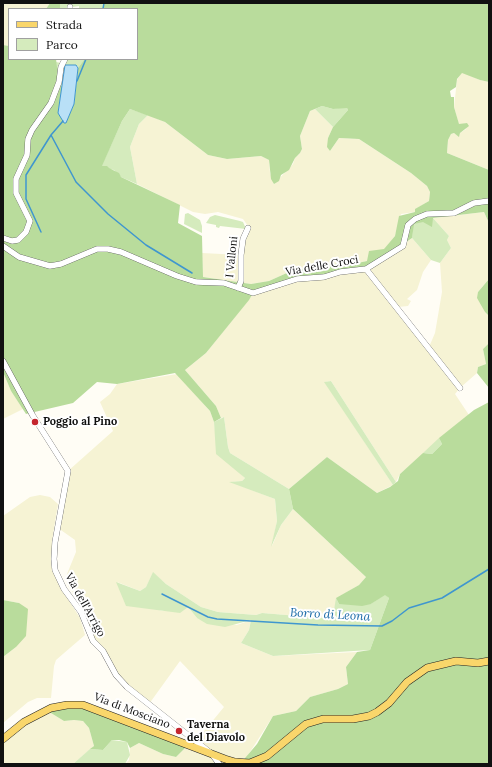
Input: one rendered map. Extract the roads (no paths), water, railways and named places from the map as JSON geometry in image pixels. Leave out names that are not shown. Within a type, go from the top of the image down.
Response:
[{"type":"main road","points":[[241,763],[250,763],[267,756],[306,724],[323,719],[353,719],[369,716],[377,712],[389,703],[407,682],[427,668],[456,661],[478,663],[489,661]]},
{"type":"main road","name":"Via di Mosciano","points":[[3,739],[24,722],[51,708],[67,705],[84,705],[212,754],[241,763]]},
{"type":"street","points":[[3,238],[12,241],[18,240],[26,232],[30,221],[16,192],[16,179],[27,155],[30,135],[51,103],[59,82],[61,67],[64,60]]},
{"type":"street","name":"Via delle Croci","points":[[3,246],[19,257],[50,266],[61,264],[97,249],[108,249],[121,252],[196,282],[224,283],[253,293],[297,279],[324,277],[345,271],[366,269],[403,246],[408,225],[415,219],[427,214],[454,213],[474,203],[489,201]]},
{"type":"street","name":"I Valloni","points":[[238,288],[241,281],[241,255],[243,239],[248,228]]},
{"type":"street","points":[[366,269],[460,388]]},
{"type":"street","name":"Via dell'Arrigo","points":[[3,361],[33,416],[68,471],[55,542],[55,570],[62,585],[81,612],[88,634],[103,651],[116,675],[127,687],[212,754],[219,764]]},
{"type":"water","points":[[65,65],[76,65],[78,68],[74,104],[66,123],[64,123],[58,113]]},
{"type":"waterway","points":[[103,8],[104,3]]},
{"type":"waterway","points":[[77,81],[86,60]]},
{"type":"waterway","points":[[41,232],[26,199],[26,175],[51,135],[63,121]]},
{"type":"waterway","points":[[51,135],[76,182],[108,214],[146,245],[192,273]]},
{"type":"waterway","name":"Borro di Leona","points":[[162,594],[208,617],[217,619],[318,625],[382,626],[392,621],[409,608],[442,598],[489,569]]},
{"type":"place","name":"Poggio al Pino","points":[[35,422]]},
{"type":"place","name":"Taverna del Diavolo","points":[[179,731]]}]
